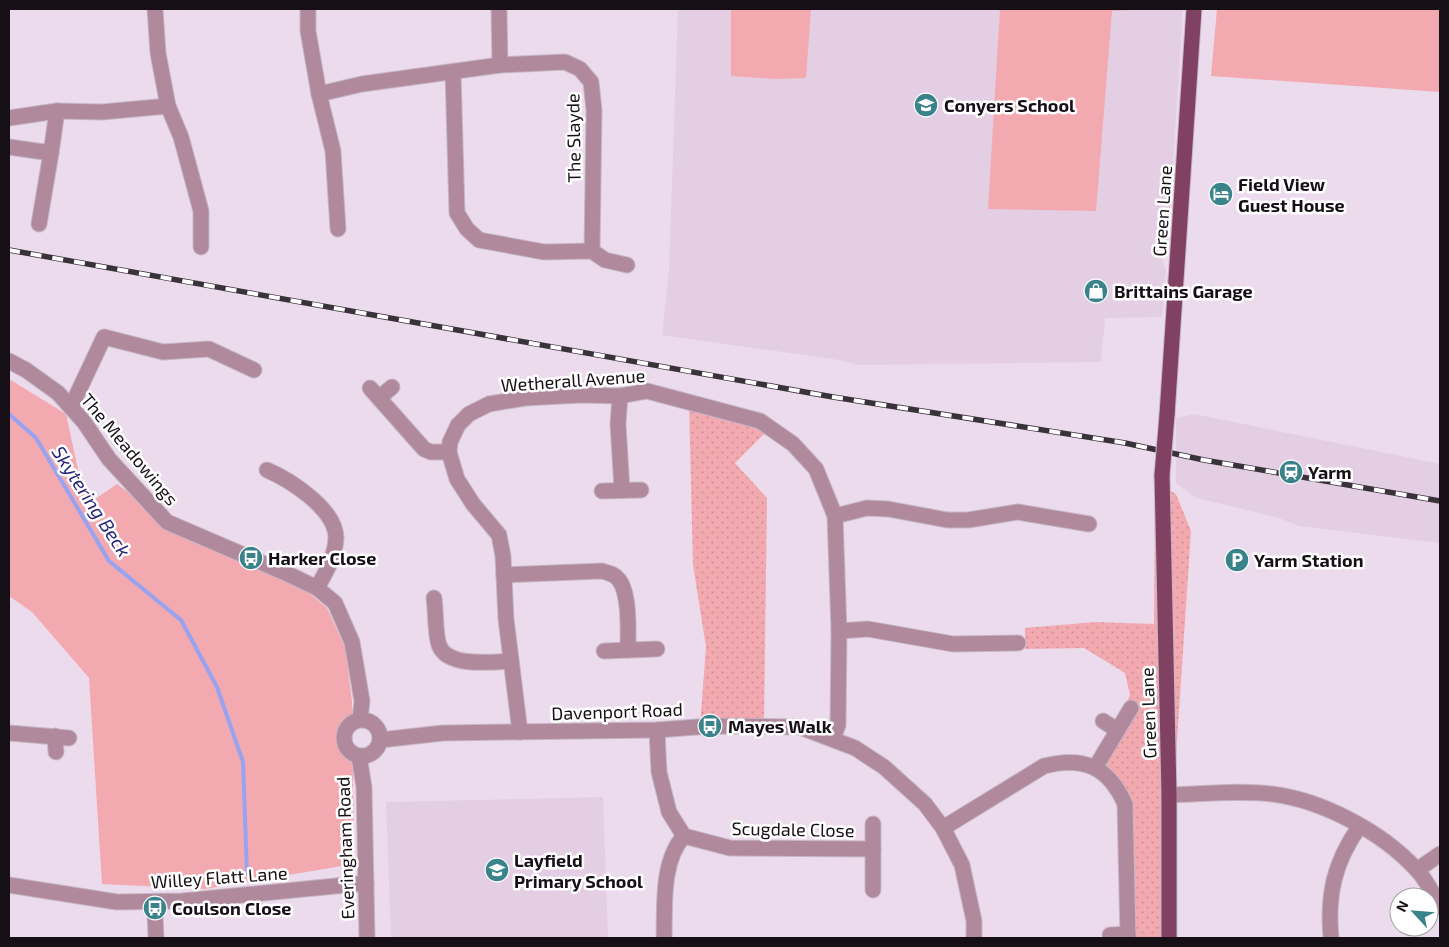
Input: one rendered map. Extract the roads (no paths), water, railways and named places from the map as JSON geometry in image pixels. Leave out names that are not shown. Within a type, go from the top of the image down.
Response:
[{"type":"main road","name":"Green Lane","points":[[1168,938],[1169,794],[1162,481],[1194,9]]},
{"type":"street","points":[[156,9],[158,53],[168,106],[181,137],[199,203],[194,229],[201,247]]},
{"type":"street","points":[[308,9],[308,32],[319,94],[333,152],[338,229]]},
{"type":"street","points":[[499,9],[500,65]]},
{"type":"street","name":"The Slayde","points":[[319,94],[362,84],[453,73],[500,65],[565,62],[580,69],[591,82],[594,110],[592,251]]},
{"type":"street","points":[[453,73],[457,213],[467,229],[479,240],[544,252],[592,251],[605,260],[627,265]]},
{"type":"street","points":[[9,118],[57,111],[102,112],[168,106]]},
{"type":"street","points":[[39,224],[57,111]]},
{"type":"street","points":[[9,147],[51,153]]},
{"type":"street","points":[[71,407],[104,337],[163,352],[210,349],[254,370]]},
{"type":"street","name":"The Meadowings","points":[[9,361],[26,370],[58,393],[84,422],[109,458],[168,522],[317,588],[335,603],[352,642],[362,700],[360,719]]},
{"type":"street","points":[[392,387],[374,393],[424,449],[431,452],[449,452],[461,485],[473,504],[499,534],[520,732]]},
{"type":"street","name":"Wetherall Avenue","points":[[449,452],[450,442],[458,425],[469,414],[489,404],[525,398],[582,395],[620,396],[647,391],[739,414],[771,427],[793,444],[816,469],[835,516],[838,725],[833,739]]},
{"type":"street","points":[[620,396],[618,424],[622,490]]},
{"type":"street","points":[[267,470],[303,490],[332,522],[336,536],[331,563],[317,588]]},
{"type":"street","points":[[602,491],[640,490]]},
{"type":"street","points":[[308,515],[311,498]]},
{"type":"street","points":[[835,516],[867,508],[888,509],[947,520],[968,520],[1018,512],[1056,525],[1089,524]]},
{"type":"street","points":[[504,575],[602,571],[613,574],[620,581],[624,595],[628,650]]},
{"type":"street","points":[[434,598],[439,646],[444,652],[470,664],[511,661]]},
{"type":"street","points":[[838,631],[868,629],[953,644],[1018,643]]},
{"type":"street","points":[[604,651],[657,649]]},
{"type":"street","points":[[1094,768],[1131,708]]},
{"type":"street","points":[[360,719],[375,725],[379,730],[380,740],[372,753],[359,756],[347,749],[344,740],[347,726],[360,719]]},
{"type":"street","points":[[1103,721],[1117,730]]},
{"type":"street","name":"Davenport Road","points":[[380,740],[443,733],[657,730],[710,726],[764,725],[800,727],[855,748],[884,767],[909,788],[943,828],[962,865],[974,921],[974,938]]},
{"type":"street","points":[[657,730],[658,772],[668,812],[684,836],[676,844],[671,858],[664,938]]},
{"type":"street","points":[[9,733],[62,737],[56,752]]},
{"type":"street","name":"Everingham Road","points":[[359,756],[364,787],[367,938]]},
{"type":"street","points":[[943,828],[1044,766],[1063,761],[1081,762],[1094,768],[1113,783],[1125,804],[1128,936],[1110,935]]},
{"type":"street","points":[[1169,794],[1272,794],[1324,807],[1393,848],[1418,870],[1431,889],[1440,908]]},
{"type":"street","name":"Scugdale Close","points":[[873,824],[873,890]]},
{"type":"street","points":[[1331,938],[1329,910],[1334,873],[1359,827]]},
{"type":"street","name":"Scugdale Close","points":[[684,836],[730,848],[873,849]]},
{"type":"street","points":[[1418,870],[1440,854]]},
{"type":"street","name":"Willey Flatt Lane","points":[[9,886],[117,902],[182,901],[366,883]]},
{"type":"street","points":[[155,913],[156,938]]},
{"type":"waterway","name":"Skytering Beck","points":[[9,414],[36,438],[109,561],[181,620],[217,687],[243,762],[247,874]]},
{"type":"railway","points":[[9,250],[833,397],[1125,443],[1204,460],[1440,501]]},
{"type":"place","name":"Conyers School","points":[[926,105]]},
{"type":"place","name":"Field View Guest House","points":[[1221,194]]},
{"type":"place","name":"Brittains Garage","points":[[1096,291]]},
{"type":"place","name":"Yarm","points":[[1291,472]]},
{"type":"place","name":"Harker Close","points":[[251,558]]},
{"type":"place","name":"Yarm Station","points":[[1237,560]]},
{"type":"place","name":"Mayes Walk","points":[[710,726]]},
{"type":"place","name":"Layfield Primary School","points":[[497,870]]},
{"type":"place","name":"Coulson Close","points":[[155,908]]}]
